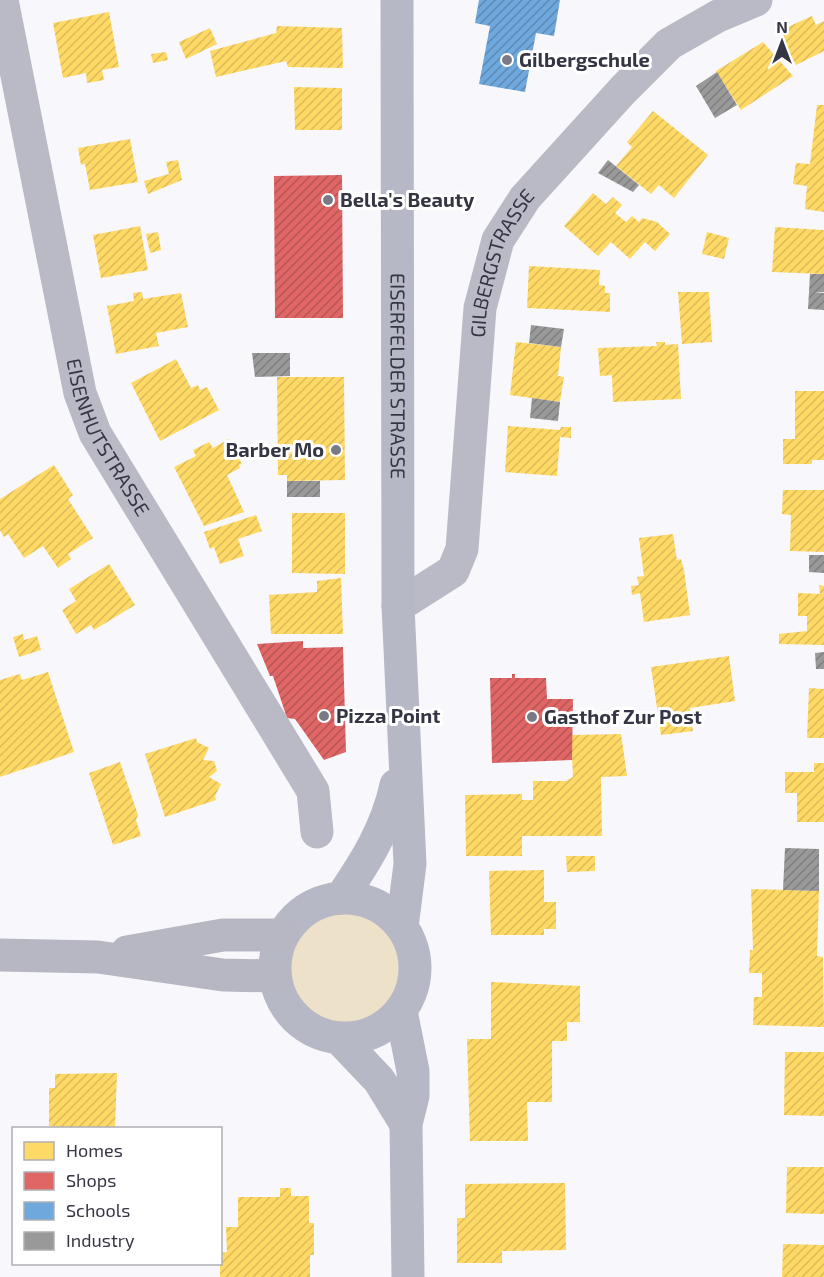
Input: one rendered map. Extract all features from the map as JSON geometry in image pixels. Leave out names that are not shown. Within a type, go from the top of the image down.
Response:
[{"type":"highway","points":[[98,957],[223,935],[283,935]]},
{"type":"highway","points":[[0,955],[98,957],[223,975],[275,976]]},
{"type":"main road","name":"EISERFELDER STRASSE","points":[[397,0],[398,606],[403,754],[410,864],[402,927]]},
{"type":"main road","name":"EISERFELDER STRASSE","points":[[341,898],[374,848],[390,813],[403,754]]},
{"type":"main road","name":"EISERFELDER STRASSE","points":[[341,898],[364,900],[386,911],[402,927],[412,947],[416,969],[411,991],[400,1011],[384,1027],[362,1036],[339,1038],[320,1034],[303,1025],[289,1011],[279,994],[275,976],[277,948],[283,935],[307,909],[323,901],[341,898]]},
{"type":"main road","points":[[400,1011],[413,1071],[413,1096],[406,1124],[408,1277]]},
{"type":"main road","name":"EISERFELDER STRASSE","points":[[339,1038],[379,1080],[406,1124]]},
{"type":"street","name":"EISENHUTSTRASSE","points":[[2,0],[80,393],[95,433],[313,791],[317,832]]},
{"type":"street","name":"GILBERGSTRASSE","points":[[398,606],[453,571],[462,549],[480,308],[498,240],[525,198],[623,90],[669,44],[718,15],[756,0]]},
{"type":"shaded area","points":[[345,898],[372,903],[394,919],[410,941],[415,968],[410,995],[394,1017],[372,1033],[345,1038],[318,1033],[296,1017],[280,995],[275,968],[280,941],[296,919],[318,903]]},
{"type":"building: Homes","points":[[109,12],[119,67],[102,70],[104,80],[87,83],[86,73],[63,78],[53,23]]},
{"type":"building: Homes","points":[[812,16],[816,25],[824,21],[824,51],[796,65],[779,31]]},
{"type":"building: Homes","points":[[277,26],[342,28],[343,68],[288,67],[286,61],[216,77],[210,51],[276,33]]},
{"type":"building: Homes","points":[[210,28],[217,44],[186,59],[179,42]]},
{"type":"building: Homes","points":[[763,42],[793,76],[741,110],[716,71]]},
{"type":"building: Homes","points":[[166,52],[168,60],[153,63],[151,54]]},
{"type":"building: Homes","points":[[294,87],[342,88],[342,130],[295,130]]},
{"type":"building: Homes","points":[[817,105],[824,105],[824,212],[805,209],[807,186],[793,184],[796,163],[810,164]]},
{"type":"building: Homes","points":[[653,111],[708,155],[674,198],[659,185],[651,194],[616,166],[632,147],[627,142]]},
{"type":"building: Homes","points":[[130,139],[138,182],[90,190],[85,164],[81,165],[78,148]]},
{"type":"building: Homes","points":[[178,160],[182,180],[148,194],[144,181],[169,174],[166,162]]},
{"type":"building: Homes","points":[[593,193],[606,204],[613,197],[622,205],[615,213],[626,222],[632,216],[639,222],[642,218],[657,222],[670,234],[655,251],[645,242],[630,259],[611,242],[598,256],[564,226]]},
{"type":"building: Homes","points":[[140,226],[148,270],[101,278],[93,235]]},
{"type":"building: Homes","points":[[775,227],[824,230],[824,274],[772,272]]},
{"type":"building: Homes","points":[[158,232],[161,250],[150,253],[146,234]]},
{"type":"building: Homes","points":[[707,232],[729,238],[724,259],[702,254]]},
{"type":"building: Homes","points":[[529,266],[600,270],[599,285],[605,286],[605,293],[610,293],[610,312],[527,308]]},
{"type":"building: Homes","points":[[142,292],[143,299],[181,293],[188,327],[156,333],[159,346],[116,354],[107,306],[134,301],[133,293]]},
{"type":"building: Homes","points":[[678,292],[709,292],[712,342],[682,344]]},
{"type":"building: Homes","points":[[516,342],[561,347],[558,376],[564,377],[560,402],[510,395]]},
{"type":"building: Homes","points":[[656,342],[665,342],[665,345],[678,344],[681,399],[613,402],[612,375],[600,376],[598,348],[657,346]]},
{"type":"building: Homes","points":[[176,359],[191,388],[198,385],[200,390],[207,387],[219,410],[160,441],[131,383]]},
{"type":"building: Homes","points":[[277,377],[344,377],[345,480],[287,481],[287,475],[278,475]]},
{"type":"building: Homes","points":[[795,391],[824,391],[824,460],[812,460],[812,464],[783,464],[783,439],[795,439]]},
{"type":"building: Homes","points":[[508,426],[560,430],[561,427],[571,427],[571,438],[560,437],[557,476],[505,472]]},
{"type":"building: Homes","points":[[229,439],[242,464],[239,465],[240,468],[227,475],[244,512],[204,526],[174,467],[196,456],[193,450],[209,442],[213,448]]},
{"type":"building: Homes","points":[[54,465],[73,495],[68,499],[93,538],[68,554],[71,559],[58,568],[43,546],[24,558],[8,534],[4,537],[0,530],[0,499]]},
{"type":"building: Homes","points":[[783,490],[824,490],[824,552],[790,551],[791,515],[782,514]]},
{"type":"building: Homes","points":[[292,513],[345,513],[345,574],[292,573]]},
{"type":"building: Homes","points":[[256,515],[262,531],[238,539],[244,556],[220,564],[214,547],[210,549],[204,532]]},
{"type":"building: Homes","points":[[673,534],[677,560],[681,559],[684,570],[690,615],[644,622],[640,593],[632,595],[631,586],[639,585],[637,577],[644,576],[639,538]]},
{"type":"building: Homes","points":[[109,564],[135,605],[94,630],[91,625],[76,634],[62,610],[76,601],[69,589]]},
{"type":"building: Homes","points":[[341,578],[343,634],[271,634],[269,595],[317,592],[317,581]]},
{"type":"building: Homes","points":[[819,585],[824,586],[824,645],[779,644],[779,634],[807,631],[807,616],[798,616],[798,593],[820,594]]},
{"type":"building: Homes","points":[[23,634],[24,640],[37,636],[41,650],[19,657],[13,637]]},
{"type":"building: Homes","points":[[729,656],[735,701],[690,708],[693,731],[661,735],[651,667]]},
{"type":"building: Homes","points":[[48,672],[74,752],[0,777],[0,680],[20,674],[22,680]]},
{"type":"building: Homes","points":[[809,688],[824,689],[824,738],[807,738]]},
{"type":"building: Homes","points":[[621,734],[627,776],[601,777],[602,836],[522,836],[522,856],[466,856],[465,795],[522,794],[522,800],[533,800],[533,781],[566,781],[573,777],[571,735]]},
{"type":"building: Homes","points":[[196,738],[197,742],[209,748],[203,760],[214,761],[217,771],[209,777],[221,784],[215,796],[216,800],[165,817],[145,754]]},
{"type":"building: Homes","points":[[120,762],[138,815],[136,820],[141,836],[113,845],[89,773]]},
{"type":"building: Homes","points":[[814,763],[824,763],[824,822],[797,822],[797,793],[785,793],[785,772],[814,772]]},
{"type":"building: Homes","points":[[566,856],[595,856],[595,871],[567,872]]},
{"type":"building: Homes","points":[[544,870],[544,902],[556,902],[556,929],[544,929],[544,935],[491,935],[489,871]]},
{"type":"building: Homes","points":[[751,889],[819,891],[817,956],[823,957],[824,1027],[753,1025],[754,997],[762,997],[762,973],[749,973],[750,950],[753,950]]},
{"type":"building: Homes","points":[[491,982],[580,986],[580,1022],[567,1022],[567,1041],[552,1041],[552,1102],[527,1102],[528,1141],[470,1141],[467,1039],[491,1039]]},
{"type":"building: Homes","points":[[785,1052],[824,1052],[824,1116],[784,1115]]},
{"type":"building: Homes","points":[[117,1073],[115,1127],[49,1126],[49,1088],[55,1088],[55,1074]]},
{"type":"building: Homes","points":[[787,1167],[824,1167],[824,1214],[786,1213]]},
{"type":"building: Homes","points":[[565,1183],[566,1250],[502,1251],[502,1263],[457,1263],[457,1218],[465,1218],[465,1184]]},
{"type":"building: Homes","points":[[280,1188],[291,1188],[291,1196],[309,1196],[309,1223],[314,1223],[314,1255],[310,1255],[310,1277],[220,1277],[222,1253],[227,1252],[226,1227],[238,1227],[238,1197],[280,1197]]},
{"type":"building: Homes","points":[[783,1244],[824,1245],[824,1277],[782,1277]]},
{"type":"building: Shops","points":[[342,175],[343,318],[275,318],[274,176]]},
{"type":"building: Shops","points":[[303,641],[303,648],[343,647],[346,752],[324,760],[295,719],[287,718],[273,676],[270,676],[257,644]]},
{"type":"building: Shops","name":"Gasthof Zur Post","points":[[512,674],[515,674],[515,678],[546,678],[547,699],[573,699],[572,760],[492,763],[490,678],[512,678]]},
{"type":"building: Schools","name":"Gilbergschule","points":[[479,0],[560,0],[554,36],[536,33],[525,92],[479,84],[490,26],[475,23]]},
{"type":"building: Industry","points":[[717,72],[737,105],[715,118],[696,86]]},
{"type":"building: Industry","points":[[608,160],[639,185],[633,192],[598,173]]},
{"type":"building: Industry","points":[[810,274],[824,274],[824,292],[814,292],[824,293],[824,310],[808,309]]},
{"type":"building: Industry","points":[[531,325],[564,329],[561,347],[529,343]]},
{"type":"building: Industry","points":[[252,353],[290,353],[290,376],[255,377]]},
{"type":"building: Industry","points":[[532,398],[560,402],[558,421],[530,418]]},
{"type":"building: Industry","points":[[287,481],[320,481],[320,497],[287,497]]},
{"type":"building: Industry","points":[[809,555],[824,555],[824,573],[809,572]]},
{"type":"building: Industry","points":[[824,652],[824,669],[816,669],[815,653]]},
{"type":"building: Industry","points":[[785,848],[819,849],[819,891],[783,890]]},
{"type":"place","name":"Gilbergschule","points":[[507,60]]},
{"type":"place","name":"Bella's Beauty","points":[[328,200]]},
{"type":"place","name":"Barber Mo","points":[[336,450]]},
{"type":"place","name":"Pizza Point","points":[[324,716]]},
{"type":"place","name":"Gasthof Zur Post","points":[[532,717]]}]
